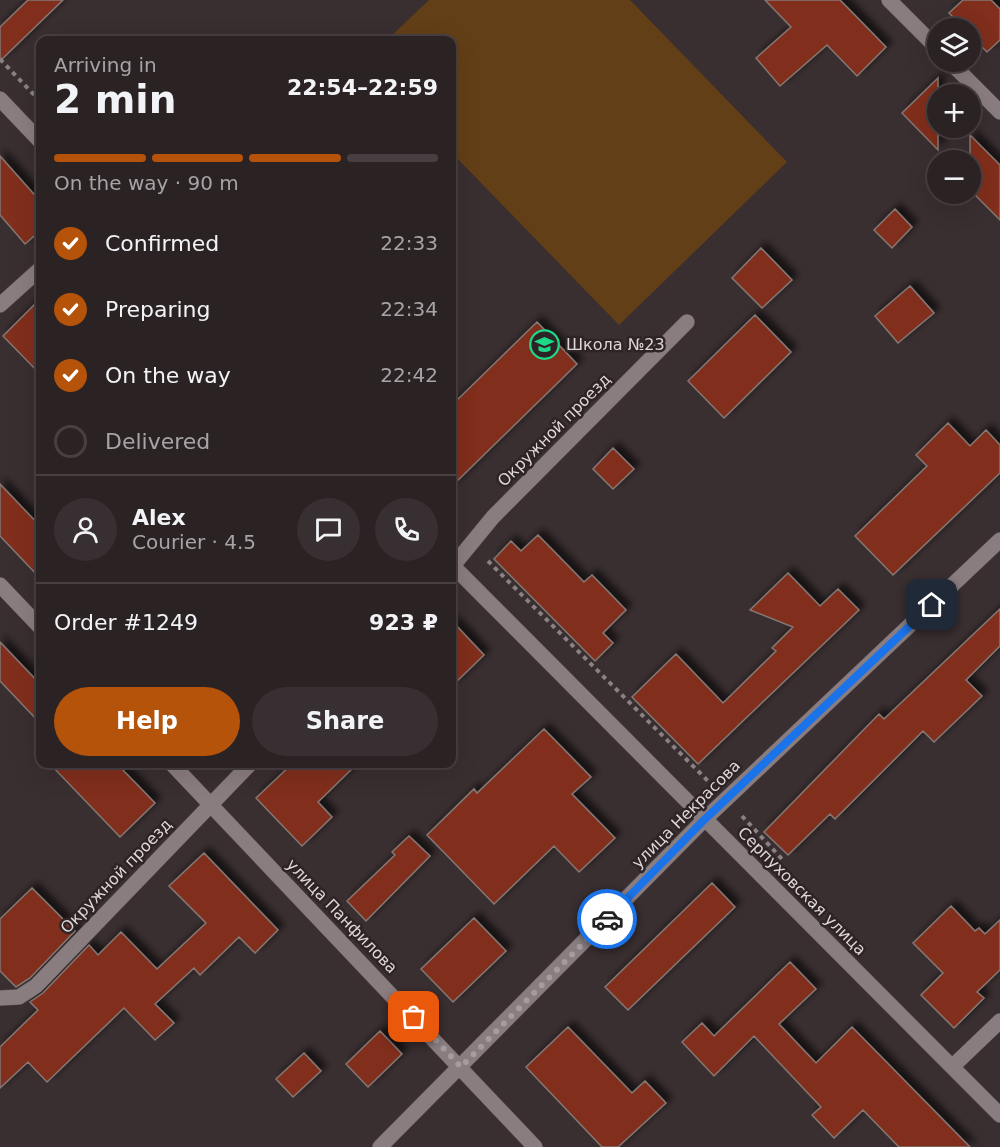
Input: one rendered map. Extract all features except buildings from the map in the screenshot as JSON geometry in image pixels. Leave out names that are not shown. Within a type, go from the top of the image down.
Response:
[{"type":"street","points":[[889,0],[927,38]]},
{"type":"street","points":[[960,72],[1000,112]]},
{"type":"street","points":[[0,99],[36,137]]},
{"type":"street","points":[[0,305],[36,273]]},
{"type":"street","name":"Окружной проезд","points":[[456,561],[493,517],[687,322]]},
{"type":"street","name":"улица Некрасова","points":[[380,1147],[704,820],[1000,540]]},
{"type":"street","name":"Серпуховская улица","points":[[456,570],[1000,1115]]},
{"type":"street","points":[[0,585],[36,623]]},
{"type":"street","name":"улица Панфилова","points":[[176,768],[535,1147]]},
{"type":"street","name":"Окружной проезд","points":[[0,998],[19,997],[36,986],[246,768]]},
{"type":"street","points":[[953,1066],[1000,1021]]},
{"type":"path","points":[[0,59],[36,97]]},
{"type":"shaded area","points":[[429,0],[630,0],[787,162],[619,325],[456,157],[456,36],[391,36]]},
{"type":"way so far","points":[[414,1017],[461,1067],[607,919]]},
{"type":"place","name":"Школа №23","points":[[545,344]]},
{"type":"route","points":[[607,919],[704,820],[932,605]]}]
